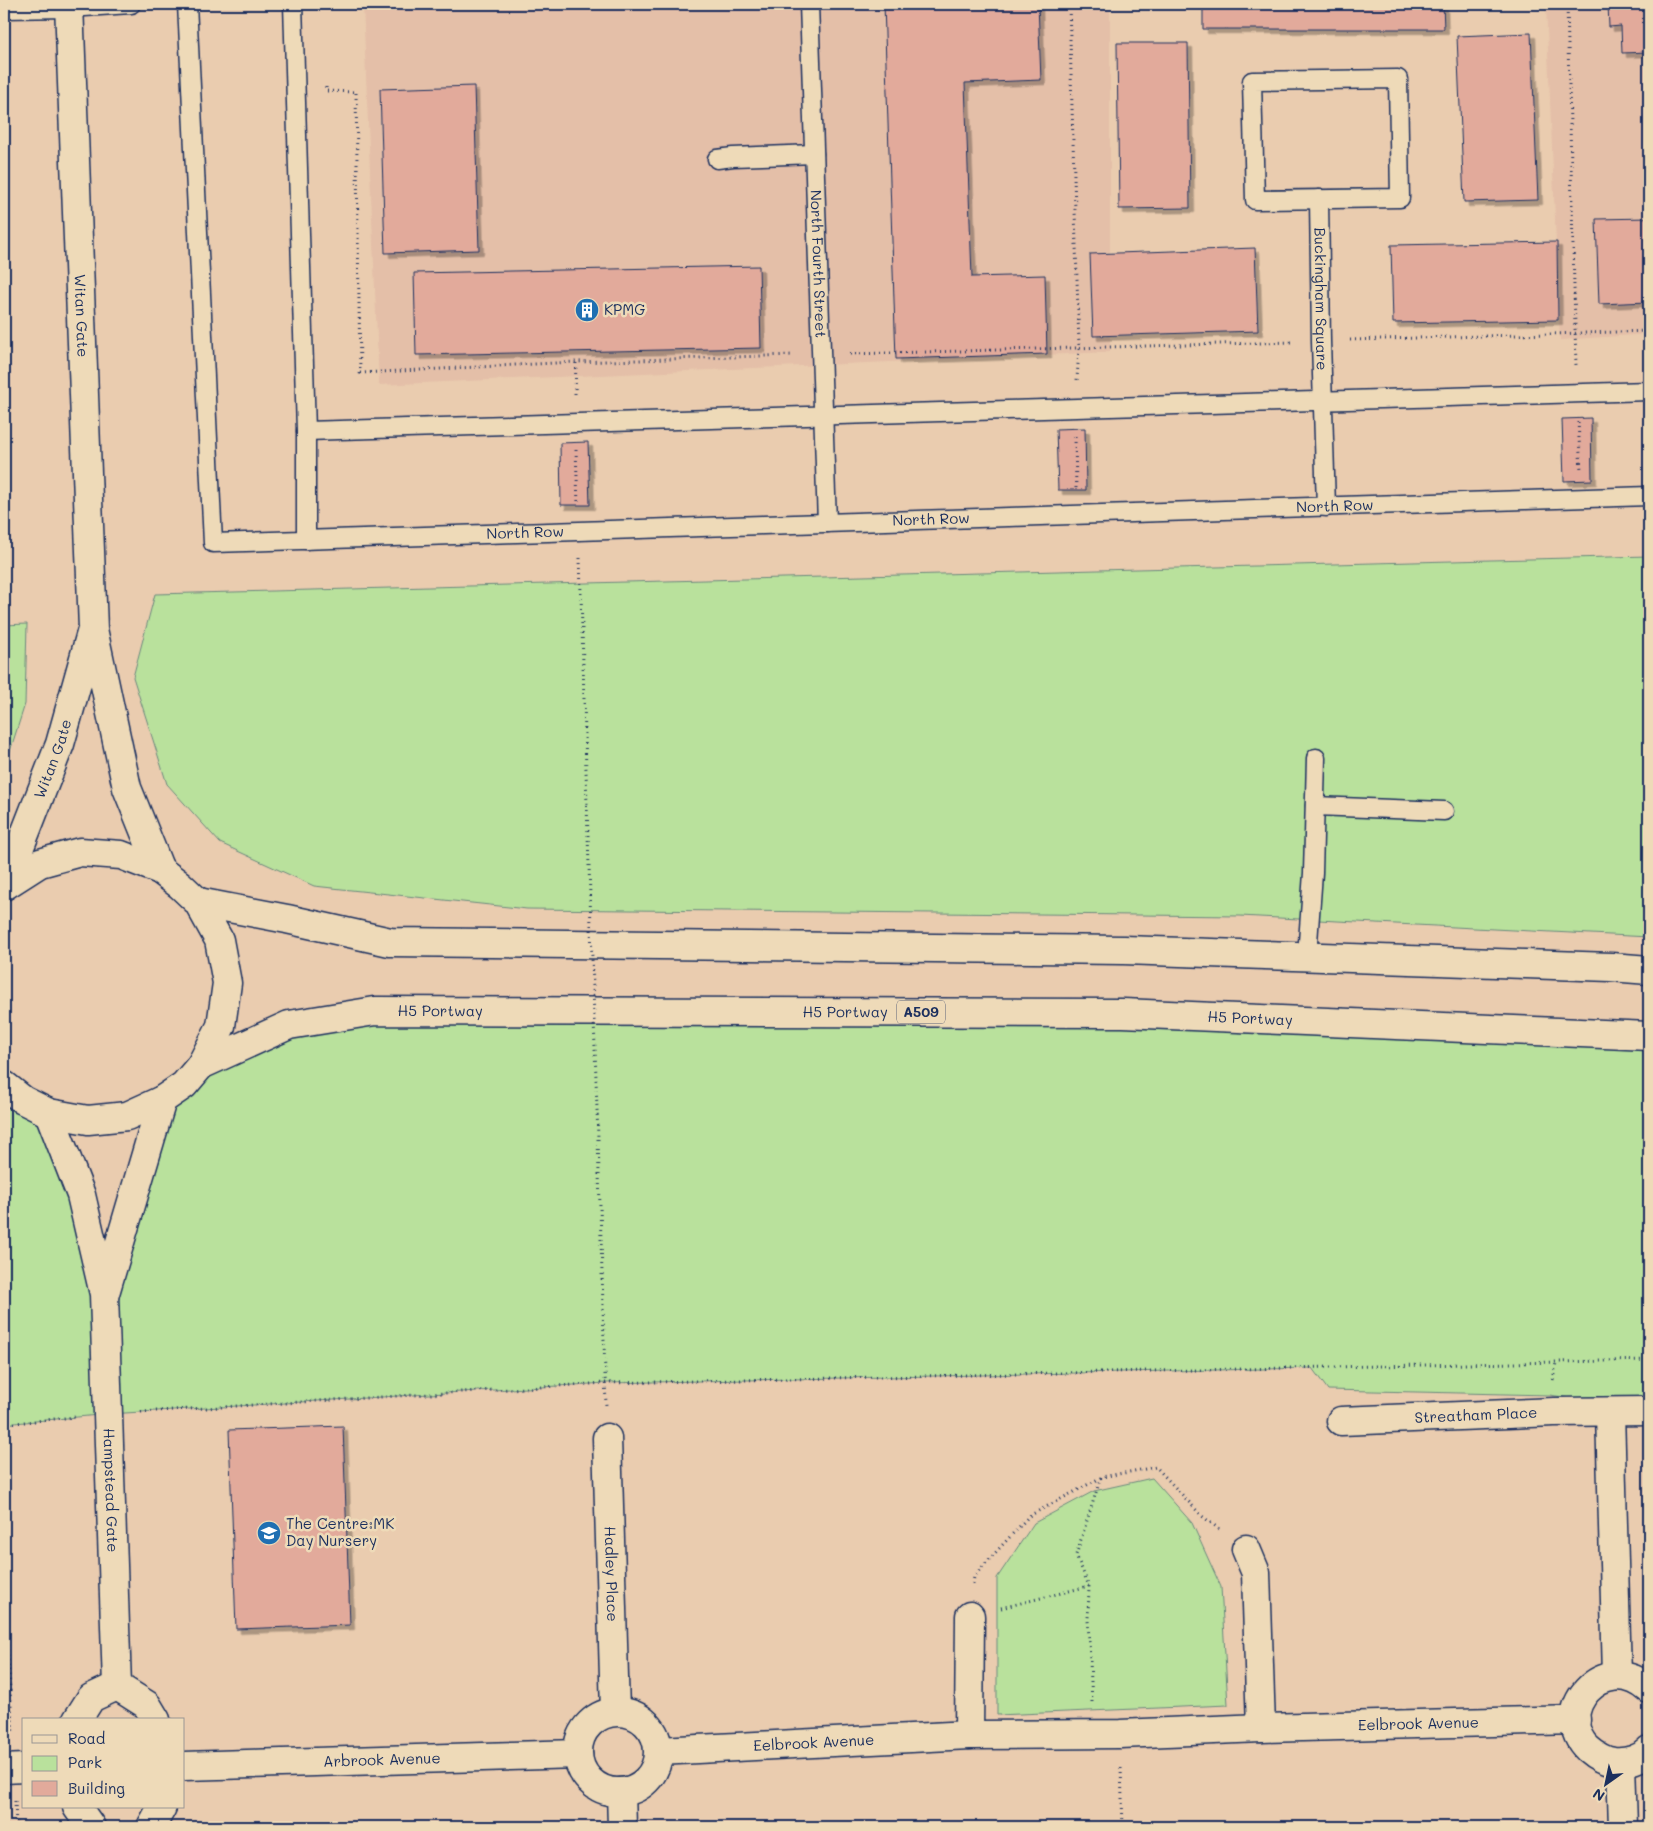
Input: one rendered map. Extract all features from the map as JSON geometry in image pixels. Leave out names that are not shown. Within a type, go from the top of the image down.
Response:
[{"type":"street","name":"Witan Gate","points":[[69,6],[92,629],[127,788],[160,870]]},
{"type":"street","name":"Witan Gate","points":[[4,885],[60,744],[92,629]]},
{"type":"street","points":[[4,885],[40,863],[80,852],[121,855],[160,870],[198,902],[219,940],[227,983],[221,1026],[201,1065],[184,1085],[162,1100],[127,1116],[88,1120],[49,1113],[23,1100],[4,1085]]},
{"type":"street","points":[[198,902],[287,918],[390,942],[1124,950],[1649,970]]},
{"type":"street","name":"H5 Portway","points":[[201,1065],[289,1025],[376,1011],[1123,1013],[1649,1036]]},
{"type":"street","name":"Hampstead Gate","points":[[104,1294],[162,1100]]},
{"type":"street","name":"Hampstead Gate","points":[[49,1113],[81,1195],[104,1294],[117,1686]]},
{"type":"street","name":"Streatham Place","points":[[1341,1421],[1554,1412],[1649,1411]]},
{"type":"street","points":[[1610,1412],[1617,1676]]},
{"type":"street","name":"Hadley Place","points":[[607,1438],[615,1711]]},
{"type":"street","points":[[1246,1549],[1256,1573],[1261,1728]]},
{"type":"street","points":[[969,1735],[970,1616]]},
{"type":"street","points":[[1649,1689],[1630,1677],[1617,1676],[1603,1679],[1592,1685],[1583,1695],[1577,1707],[1576,1720],[1578,1734],[1585,1746],[1595,1755],[1608,1761],[1621,1763],[1634,1760],[1649,1750]]},
{"type":"street","points":[[79,1718],[91,1698],[117,1686],[147,1705],[155,1718]]},
{"type":"street","points":[[615,1711],[628,1712],[640,1717],[650,1726],[657,1737],[659,1751],[657,1763],[652,1774],[644,1784],[620,1792],[608,1791],[597,1786],[587,1778],[578,1754],[582,1736],[592,1720],[602,1714],[615,1711]]},
{"type":"street","name":"Eelbrook Avenue","points":[[659,1751],[969,1735],[1120,1734],[1261,1728],[1576,1720]]},
{"type":"street","name":"Arbrook Avenue","points":[[185,1766],[578,1754]]},
{"type":"street","points":[[1621,1763],[1623,1827]]},
{"type":"street","points":[[620,1792],[622,1827]]},
{"type":"street","points":[[77,1808],[91,1827]]},
{"type":"street","points":[[151,1827],[161,1808]]},
{"type":"lane","points":[[4,8],[131,4]]},
{"type":"lane","name":"North Row","points":[[187,4],[212,543],[1649,496]]},
{"type":"lane","points":[[293,4],[306,431],[306,540]]},
{"type":"lane","name":"North Fourth Street","points":[[809,4],[827,523]]},
{"type":"lane","points":[[1398,79],[1400,198],[1319,199],[1255,200],[1252,81],[1398,79]]},
{"type":"lane","points":[[717,159],[814,154]]},
{"type":"lane","name":"Buckingham Square","points":[[1319,199],[1326,507]]},
{"type":"lane","points":[[306,431],[1649,390]]},
{"type":"lane","points":[[1307,956],[1313,873],[1316,758]]},
{"type":"lane","points":[[1314,806],[1444,811]]},
{"type":"path","points":[[1069,4],[1079,347],[1075,408],[1076,515]]},
{"type":"path","points":[[1567,4],[1577,393],[1583,498]]},
{"type":"path","points":[[580,531],[607,1438]]},
{"type":"path","points":[[4,1424],[109,1414],[606,1383],[1649,1360]]},
{"type":"path","points":[[1088,1586],[970,1616],[974,1576],[1029,1516],[1102,1477],[1156,1467],[1202,1516],[1246,1549]]},
{"type":"path","points":[[1089,1734],[1092,1698],[1088,1586],[1076,1556],[1102,1477]]},
{"type":"path","points":[[4,1600],[14,1769]]},
{"type":"path","points":[[1120,1734],[1123,1827]]},
{"type":"shaded area","points":[[363,4],[1110,4],[1110,352],[379,385]]},
{"type":"shaded area","points":[[1546,4],[1649,4],[1649,334],[1560,340]]},
{"type":"green space","points":[[1649,556],[1649,937],[1240,916],[527,909],[314,886],[220,843],[167,784],[133,677],[155,594]]},
{"type":"green space","points":[[27,624],[25,704],[4,770],[4,625]]},
{"type":"green space","points":[[594,1012],[1649,1039],[1649,1401],[1578,1399],[1549,1395],[1328,1390],[1312,1368],[606,1383],[109,1414],[4,1424],[4,1085],[49,1113],[104,1292],[162,1100],[289,1025]]},
{"type":"green space","points":[[1152,1478],[1192,1523],[1221,1587],[1228,1705],[997,1715],[997,1578],[1034,1523],[1094,1491]]},
{"type":"building","points":[[884,4],[1038,4],[1041,80],[965,83],[972,277],[1045,275],[1047,354],[896,359]]},
{"type":"building","points":[[1203,4],[1443,4],[1444,29],[1203,29]]},
{"type":"building","points":[[1608,4],[1649,4],[1649,52],[1622,53],[1621,26],[1609,27]]},
{"type":"building","points":[[1531,33],[1538,200],[1464,202],[1457,36]]},
{"type":"building","points":[[1117,43],[1188,43],[1190,208],[1119,209]]},
{"type":"building","points":[[474,86],[479,250],[385,253],[380,89]]},
{"type":"building","points":[[1649,218],[1649,302],[1599,304],[1596,219]]},
{"type":"building","points":[[1557,242],[1558,320],[1393,323],[1391,245]]},
{"type":"building","points":[[1255,248],[1258,331],[1093,336],[1090,254]]},
{"type":"building","name":"KPMG","points":[[759,266],[761,348],[416,355],[414,273]]},
{"type":"building","points":[[1591,418],[1592,480],[1564,481],[1562,419]]},
{"type":"building","points":[[1085,428],[1086,490],[1058,490],[1056,429]]},
{"type":"building","points":[[588,442],[590,505],[561,505],[560,443]]},
{"type":"building","points":[[343,1426],[350,1625],[236,1629],[229,1430]]},
{"type":"place","name":"KPMG","points":[[587,310]]},
{"type":"place","name":"The Centre:MK Day Nursery","points":[[269,1533]]}]
